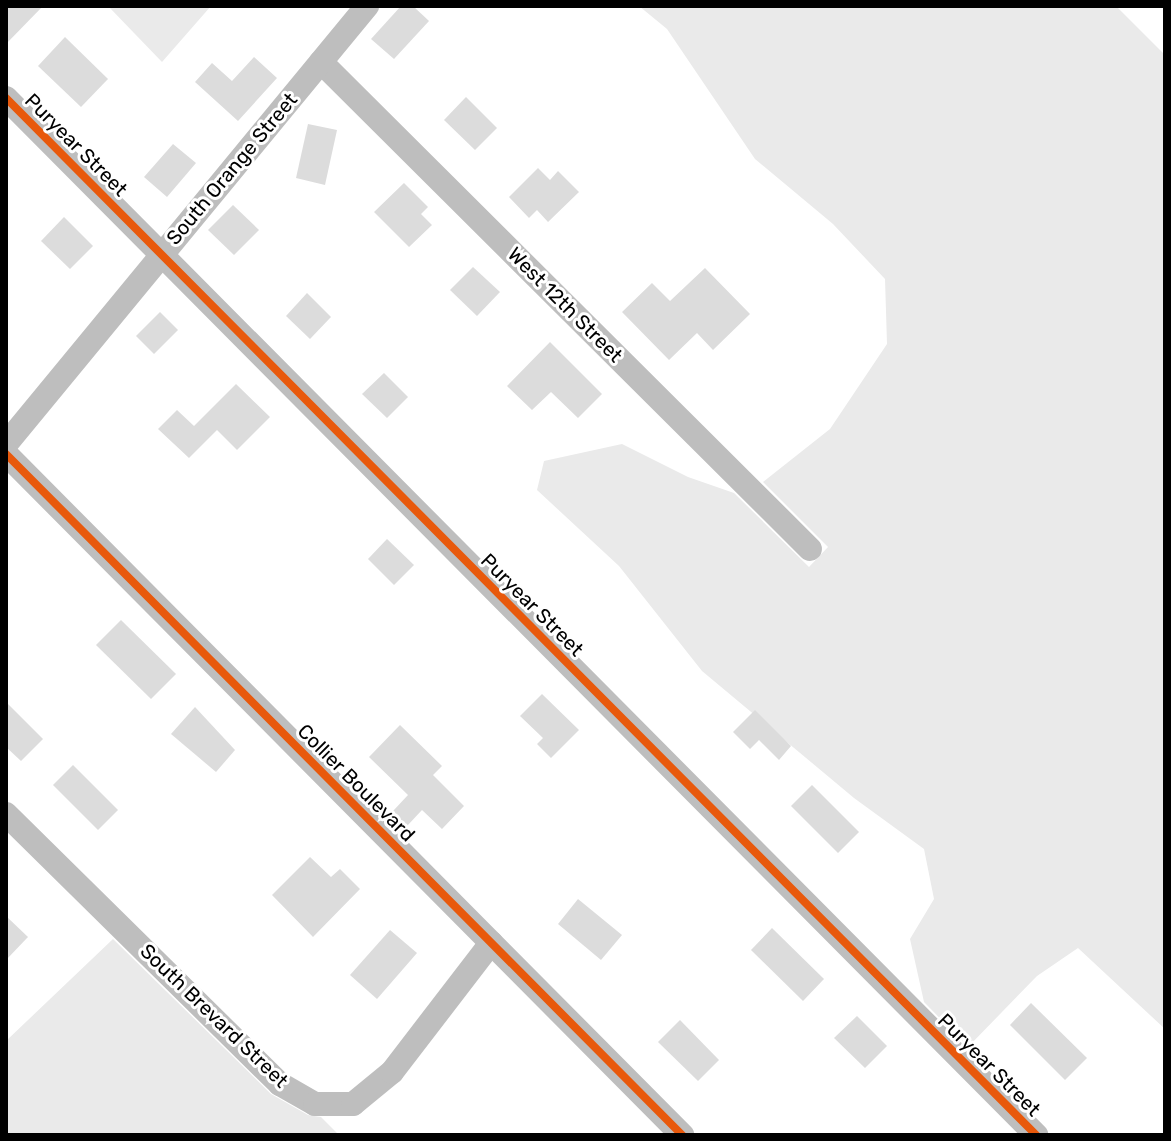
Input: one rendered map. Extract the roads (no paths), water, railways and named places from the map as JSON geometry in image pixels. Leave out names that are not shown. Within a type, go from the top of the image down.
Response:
[{"type":"street","name":"South Orange Street","points":[[6,444],[367,6]]},
{"type":"street","name":"West 12th Street","points":[[321,62],[810,549]]},
{"type":"street","name":"Puryear Street","points":[[6,98],[1036,1135]]},
{"type":"street","name":"Collier Boulevard","points":[[6,454],[682,1135]]},
{"type":"street","name":"South Brevard Street","points":[[6,814],[280,1084],[315,1104],[353,1104],[392,1072],[491,943]]}]
